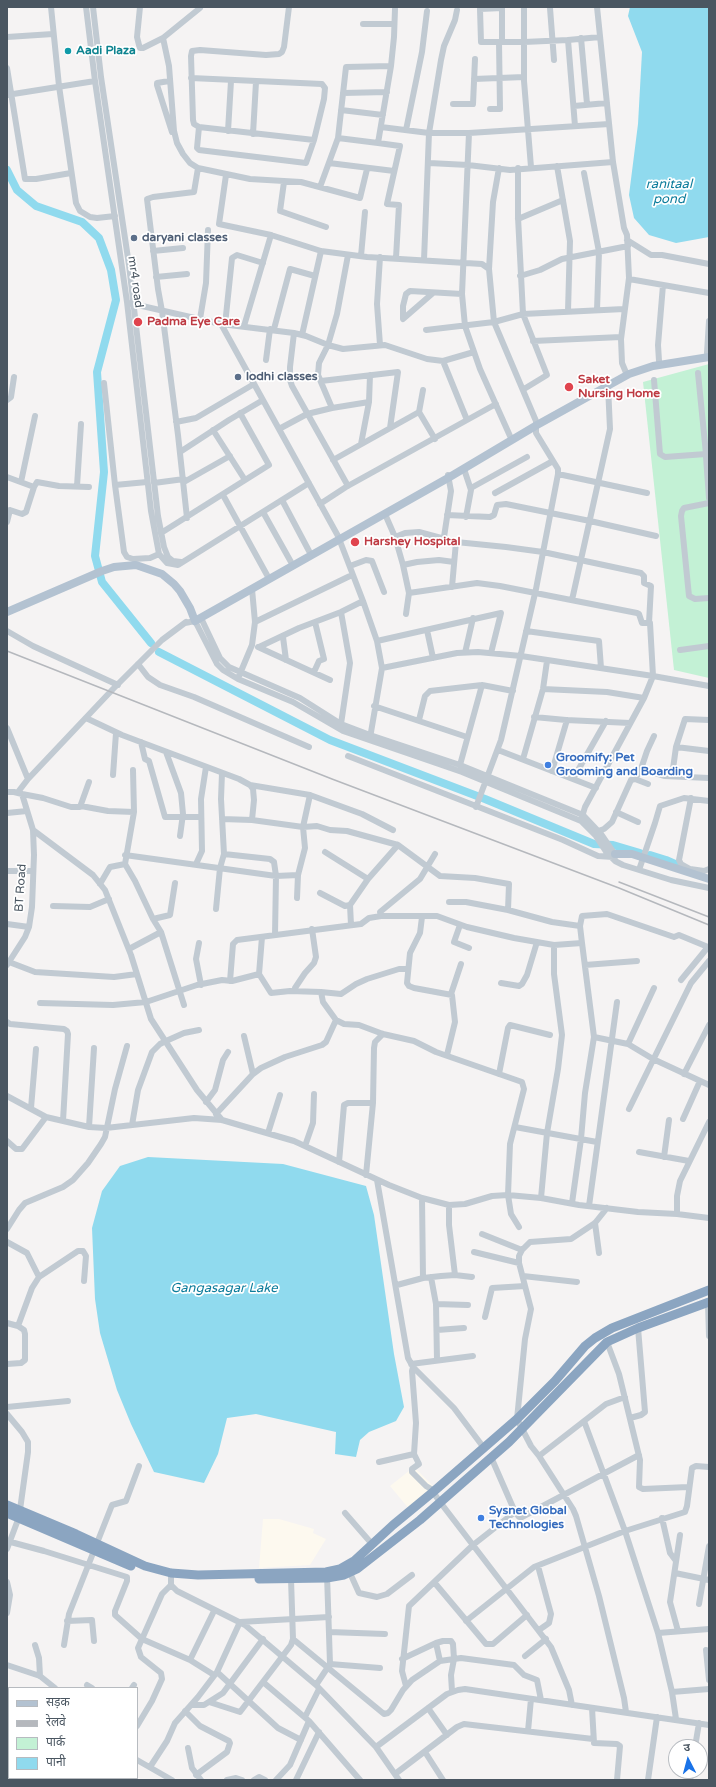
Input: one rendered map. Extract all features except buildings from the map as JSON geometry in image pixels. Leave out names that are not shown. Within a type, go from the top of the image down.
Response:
[{"type":"highway","points":[[170,1579],[198,1575],[327,1575],[346,1567],[517,1419],[555,1381],[585,1346],[595,1338],[612,1328],[709,1290]]},
{"type":"highway","points":[[7,1505],[20,1514],[96,1547],[145,1572],[170,1579],[291,1579],[350,1573],[401,1535],[521,1430],[606,1342],[709,1301]]},
{"type":"highway","points":[[401,1535],[418,1515],[506,1438],[594,1346],[607,1336],[618,1330],[709,1301]]},
{"type":"highway","points":[[7,1513],[20,1514]]},
{"type":"highway","points":[[394,1524],[412,1515],[418,1515]]},
{"type":"main road","points":[[197,617],[252,589],[267,575],[309,551],[385,514],[510,436],[608,386],[637,366],[659,361],[708,354]]},
{"type":"main road","points":[[197,617],[448,476],[464,469],[537,423],[626,374],[653,366],[708,354]]},
{"type":"main road","points":[[7,612],[102,571],[119,566],[136,565],[153,570],[168,579],[180,591],[197,617]]},
{"type":"main road","points":[[613,855],[627,853],[709,879]]},
{"type":"street","points":[[51,7],[59,86],[76,203],[83,214],[97,218],[115,216]]},
{"type":"street","name":"mr4 road","points":[[86,7],[94,81],[130,303],[151,482],[161,533],[168,557],[173,561],[183,562]]},
{"type":"street","name":"mr4 road","points":[[93,7],[101,77],[129,265],[130,303]]},
{"type":"street","points":[[140,7],[137,37],[140,48],[163,38],[200,8]]},
{"type":"street","points":[[289,7],[282,52],[275,55],[266,55],[194,50],[191,56],[193,120],[194,124],[199,127],[314,140]]},
{"type":"street","points":[[524,7],[524,77],[531,167]]},
{"type":"street","points":[[597,7],[613,162],[627,243],[629,279],[621,337],[622,363],[626,374]]},
{"type":"street","points":[[490,109],[500,109],[499,78],[500,42],[502,8],[480,9],[481,42],[500,42],[524,42],[553,41],[600,37]]},
{"type":"street","points":[[550,8],[554,60]]},
{"type":"street","points":[[378,143],[391,66],[395,10]]},
{"type":"street","points":[[424,260],[429,133],[444,46],[455,20],[457,10]]},
{"type":"street","points":[[406,130],[422,52],[427,11]]},
{"type":"street","points":[[362,24],[394,24]]},
{"type":"street","points":[[7,38],[53,34]]},
{"type":"street","points":[[163,38],[169,66],[169,81],[175,137]]},
{"type":"street","points":[[581,38],[587,104]]},
{"type":"street","points":[[568,40],[575,126]]},
{"type":"street","points":[[453,104],[473,104],[475,59]]},
{"type":"street","points":[[320,187],[338,138],[346,67],[391,66]]},
{"type":"street","points":[[7,68],[9,95],[25,179],[71,172]]},
{"type":"street","points":[[474,79],[524,77]]},
{"type":"street","points":[[191,78],[324,85],[324,99],[308,162],[304,163],[199,150],[197,148],[199,127]]},
{"type":"street","points":[[9,95],[94,81]]},
{"type":"street","points":[[169,81],[157,83],[157,85],[170,128],[183,154],[190,163],[198,168],[256,180],[301,182],[360,198],[367,169]]},
{"type":"street","points":[[228,131],[230,81]]},
{"type":"street","points":[[253,134],[256,82]]},
{"type":"street","points":[[343,93],[387,92]]},
{"type":"street","points":[[574,106],[607,103]]},
{"type":"street","points":[[341,110],[383,115]]},
{"type":"street","points":[[381,127],[429,133],[469,133],[609,124]]},
{"type":"street","points":[[469,133],[462,294],[465,326],[474,352],[510,436]]},
{"type":"street","points":[[338,138],[400,146],[387,204],[399,205],[396,258]]},
{"type":"street","points":[[429,163],[468,165],[510,170],[518,168],[613,162]]},
{"type":"street","points":[[329,163],[367,169],[394,171]]},
{"type":"street","points":[[557,166],[569,227],[571,257],[568,311]]},
{"type":"street","points":[[187,518],[184,481],[162,311],[156,277],[147,199],[194,192],[198,168]]},
{"type":"street","points":[[477,804],[498,750],[513,691],[535,593],[558,474],[558,469],[536,434],[537,423],[524,389],[494,322],[489,269],[492,202],[499,168]]},
{"type":"street","points":[[518,168],[518,219],[523,314],[547,376],[524,389]]},
{"type":"street","points":[[584,173],[598,252],[597,310]]},
{"type":"street","points":[[226,175],[219,224],[271,235],[321,251],[348,255],[482,264],[489,269]]},
{"type":"street","points":[[284,182],[280,211],[326,227]]},
{"type":"street","points":[[518,219],[563,200]]},
{"type":"street","points":[[361,256],[365,212]]},
{"type":"street","points":[[200,319],[206,283],[208,230]]},
{"type":"street","points":[[244,326],[271,235]]},
{"type":"street","points":[[520,276],[571,257],[598,252],[627,243],[651,255],[674,257],[709,264]]},
{"type":"street","points":[[153,251],[183,248]]},
{"type":"street","points":[[302,335],[321,251]]},
{"type":"street","points":[[263,263],[237,255],[232,258],[223,325],[338,537],[363,601],[377,642],[382,668],[369,738]]},
{"type":"street","points":[[332,408],[318,374],[319,363],[328,345],[337,314],[348,255]]},
{"type":"street","points":[[380,257],[377,304],[380,346]]},
{"type":"street","points":[[266,360],[272,329],[290,269],[315,276]]},
{"type":"street","points":[[156,277],[187,274]]},
{"type":"street","points":[[629,279],[709,293]]},
{"type":"street","points":[[659,361],[658,345],[663,285]]},
{"type":"street","points":[[433,293],[403,320],[403,306],[406,294],[410,291],[462,294]]},
{"type":"street","points":[[130,303],[223,325],[272,329],[294,333],[343,349],[385,345],[427,359],[443,361],[474,352]]},
{"type":"street","points":[[426,330],[494,322],[523,314],[624,309]]},
{"type":"street","points":[[708,354],[709,321]]},
{"type":"street","points":[[294,333],[290,380],[307,414],[348,486]]},
{"type":"street","points":[[533,341],[621,337]]},
{"type":"street","points":[[443,361],[467,420]]},
{"type":"street","points":[[321,381],[398,372],[390,428]]},
{"type":"street","points":[[698,373],[707,454],[709,498]]},
{"type":"street","points":[[361,444],[369,402],[370,375]]},
{"type":"street","points":[[7,400],[11,397],[14,377]]},
{"type":"street","points":[[654,380],[660,454],[665,457],[707,454]]},
{"type":"street","points":[[104,383],[115,485],[126,555],[133,558],[145,559],[159,554],[167,564],[173,565],[183,562],[309,483]]},
{"type":"street","points":[[176,422],[190,420],[201,416],[254,384]]},
{"type":"street","points":[[572,600],[610,429],[608,386]]},
{"type":"street","points":[[423,390],[419,412],[435,439]]},
{"type":"street","points":[[180,452],[263,400]]},
{"type":"street","points":[[279,429],[307,414],[369,402]]},
{"type":"street","points":[[320,504],[348,486],[496,404]]},
{"type":"street","points":[[333,460],[419,412]]},
{"type":"street","points":[[161,533],[269,465],[240,413]]},
{"type":"street","points":[[21,482],[35,416]]},
{"type":"street","points":[[77,486],[81,424]]},
{"type":"street","points":[[213,430],[245,480]]},
{"type":"street","points":[[115,485],[184,481],[230,456]]},
{"type":"street","points":[[471,488],[527,457]]},
{"type":"street","points":[[495,493],[553,461]]},
{"type":"street","points":[[464,469],[471,488],[466,516]]},
{"type":"street","points":[[558,474],[647,493]]},
{"type":"street","points":[[444,537],[452,491],[448,476]]},
{"type":"street","points":[[7,477],[34,487]]},
{"type":"street","points":[[7,522],[8,510],[22,514],[26,512],[37,482],[89,486]]},
{"type":"street","name":"mr4 road","points":[[151,482],[151,511],[159,554]]},
{"type":"street","points":[[223,495],[267,575]]},
{"type":"street","points":[[282,500],[309,551]]},
{"type":"street","points":[[709,503],[684,508],[681,516],[689,596],[695,599],[709,598]]},
{"type":"street","points":[[447,515],[494,517],[497,505],[500,504],[590,521],[656,536]]},
{"type":"street","points":[[264,512],[291,562]]},
{"type":"street","points":[[385,514],[395,537],[409,592],[406,614]]},
{"type":"street","points":[[395,537],[411,532],[444,537],[456,542],[543,552],[643,574],[644,583],[651,586],[649,623],[652,638],[653,676],[644,698],[596,788],[582,818]]},
{"type":"street","points":[[452,586],[456,542]]},
{"type":"street","points":[[350,566],[366,560],[372,560],[384,592]]},
{"type":"street","points":[[403,565],[439,560],[454,562]]},
{"type":"street","points":[[255,622],[352,575]]},
{"type":"street","points":[[409,592],[478,584],[500,586],[638,613],[642,623],[649,623]]},
{"type":"street","points":[[238,679],[252,645],[255,622],[252,589]]},
{"type":"street","points":[[259,647],[363,601]]},
{"type":"street","points":[[341,612],[350,663],[341,724]]},
{"type":"street","points":[[377,642],[473,618],[501,613],[491,653]]},
{"type":"street","points":[[20,793],[28,779],[113,689],[162,640],[185,623],[197,617]]},
{"type":"street","points":[[197,617],[224,664],[300,698],[341,724],[369,738],[460,765],[487,779]]},
{"type":"street","points":[[197,617],[217,664],[223,670],[238,679],[293,702],[333,726],[487,779],[582,818],[599,833],[613,855],[615,861],[634,870],[709,888]]},
{"type":"street","points":[[465,653],[473,618]]},
{"type":"street","points":[[314,672],[319,661],[324,659],[315,622]]},
{"type":"street","points":[[427,630],[433,658]]},
{"type":"street","points":[[7,631],[32,646],[118,685]]},
{"type":"street","points":[[526,631],[599,641],[601,668]]},
{"type":"street","points":[[283,637],[286,660]]},
{"type":"street","points":[[252,645],[330,680]]},
{"type":"street","points":[[680,650],[709,646]]},
{"type":"street","points":[[382,668],[465,653],[491,653],[601,668],[709,686]]},
{"type":"street","points":[[524,759],[534,717],[543,689],[547,661]]},
{"type":"street","points":[[138,664],[148,677],[160,685],[194,696],[309,747]]},
{"type":"street","points":[[420,720],[425,696],[430,691],[482,685],[513,691]]},
{"type":"street","points":[[460,765],[482,685]]},
{"type":"street","points":[[543,689],[607,692],[644,698]]},
{"type":"street","points":[[374,706],[420,720],[467,737]]},
{"type":"street","points":[[534,717],[630,723]]},
{"type":"street","points":[[86,718],[116,732],[250,785],[310,795],[362,814],[393,830]]},
{"type":"street","points":[[672,776],[676,746],[685,719],[709,720]]},
{"type":"street","points":[[552,771],[567,720]]},
{"type":"street","points":[[574,779],[606,721]]},
{"type":"street","points":[[7,728],[28,779]]},
{"type":"street","points":[[113,775],[116,732]]},
{"type":"street","points":[[599,833],[610,825],[631,780],[635,779],[641,769],[654,736]]},
{"type":"street","points":[[141,742],[145,759],[149,761],[164,817],[200,817]]},
{"type":"street","points":[[676,746],[709,751]]},
{"type":"street","points":[[498,750],[596,788]]},
{"type":"street","points":[[166,752],[181,792],[182,817],[180,836]]},
{"type":"street","points":[[348,756],[477,804],[598,856],[613,855],[640,867],[709,885]]},
{"type":"street","points":[[196,864],[202,851],[200,799],[206,767]]},
{"type":"street","points":[[641,769],[654,774],[709,778]]},
{"type":"street","points":[[133,770],[134,812],[125,855],[125,864],[136,881],[153,919],[161,932],[184,1005]]},
{"type":"street","points":[[216,909],[220,868],[224,854],[222,773]]},
{"type":"street","points":[[635,779],[648,784]]},
{"type":"street","points":[[81,806],[89,782]]},
{"type":"street","points":[[250,785],[253,789],[254,800],[252,820]]},
{"type":"street","points":[[7,792],[43,798],[76,808],[81,806],[108,811],[134,812]]},
{"type":"street","name":"BT Road","points":[[8,964],[25,937],[29,927],[33,871],[33,830],[20,793]]},
{"type":"street","points":[[297,898],[298,875],[305,848],[303,826],[310,795]]},
{"type":"street","points":[[691,798],[678,860],[681,864],[690,869],[704,871],[709,869]]},
{"type":"street","points":[[640,867],[660,806],[672,800],[691,798],[709,800]]},
{"type":"street","points":[[7,813],[27,811]]},
{"type":"street","points":[[616,812],[638,822]]},
{"type":"street","points":[[222,819],[252,820],[303,826],[317,826],[330,830],[346,831],[398,845],[440,876],[475,878],[509,884],[508,910]]},
{"type":"street","points":[[33,830],[93,875],[105,890],[129,950],[151,1019],[197,1090],[222,1120]]},
{"type":"street","points":[[351,925],[350,905],[368,879],[398,845]]},
{"type":"street","points":[[325,852],[368,879]]},
{"type":"street","points":[[224,854],[270,859],[274,862],[276,876],[275,936]]},
{"type":"street","points":[[381,916],[380,912],[420,879],[435,854]]},
{"type":"street","points":[[125,855],[276,876],[298,875]]},
{"type":"street","points":[[100,884],[110,867],[125,864]]},
{"type":"street","points":[[7,871],[33,871]]},
{"type":"street","points":[[153,919],[170,915],[175,883]]},
{"type":"street","points":[[320,893],[345,906],[350,905]]},
{"type":"street","points":[[53,906],[90,907],[109,899]]},
{"type":"street","points":[[448,902],[466,902],[508,910],[552,922],[580,926]]},
{"type":"street","points":[[572,1203],[581,1139],[585,1093],[594,1036],[580,926],[582,916],[607,914],[674,936],[679,935],[708,947],[681,980]]},
{"type":"street","points":[[230,981],[234,941],[275,936],[312,929],[361,924],[369,918],[381,916],[437,916],[460,925],[537,942],[554,945],[582,943]]},
{"type":"street","points":[[422,917],[420,933],[410,953],[408,969],[409,986],[451,994]]},
{"type":"street","points":[[7,924],[29,927]]},
{"type":"street","points":[[460,925],[454,942],[469,948]]},
{"type":"street","points":[[295,991],[295,988],[314,963],[316,957],[312,929]]},
{"type":"street","points":[[129,950],[161,932]]},
{"type":"street","points":[[262,937],[259,974],[271,993],[295,991],[341,994],[367,979],[384,975],[396,970],[408,969]]},
{"type":"street","points":[[501,983],[521,986],[527,974],[537,942]]},
{"type":"street","points":[[199,943],[196,959],[201,985]]},
{"type":"street","points":[[541,1198],[547,1133],[558,1069],[562,1033],[554,974],[554,945]]},
{"type":"street","points":[[585,965],[637,961]]},
{"type":"street","points":[[629,1109],[691,984],[709,961]]},
{"type":"street","points":[[8,964],[35,972],[114,977],[137,974]]},
{"type":"street","points":[[448,1055],[455,1022],[453,997],[451,994],[461,964]]},
{"type":"street","points":[[692,966],[700,971]]},
{"type":"street","points":[[40,1003],[114,1005],[146,1002],[201,985],[222,980],[230,981],[259,974]]},
{"type":"street","points":[[628,1044],[654,988]]},
{"type":"street","points":[[321,992],[323,1002],[336,1020],[347,1025],[359,1026],[383,1034],[414,1041],[436,1052],[522,1082],[524,1086],[510,1144],[508,1195],[510,1214],[519,1227]]},
{"type":"street","points":[[589,1206],[610,1039],[617,1002]]},
{"type":"street","points":[[216,1114],[253,1074],[266,1065],[322,1045],[326,1042],[336,1020]]},
{"type":"street","points":[[7,1022],[10,1024],[34,1027],[64,1029],[67,1031],[63,1121]]},
{"type":"street","points":[[500,1074],[508,1028],[510,1025],[550,1035]]},
{"type":"street","points":[[684,1074],[709,1025]]},
{"type":"street","points":[[132,1125],[138,1090],[149,1057],[156,1047],[184,1033],[199,1030]]},
{"type":"street","points":[[366,1175],[373,1103],[374,1048],[375,1042],[383,1034]]},
{"type":"street","points":[[244,1036],[253,1074]]},
{"type":"street","points":[[594,1036],[628,1044],[653,1059],[709,1085]]},
{"type":"street","points":[[7,1229],[18,1210],[25,1203],[63,1187],[73,1180],[88,1163],[101,1144],[127,1046]]},
{"type":"street","points":[[89,1127],[94,1048]]},
{"type":"street","points":[[30,1108],[36,1049]]},
{"type":"street","points":[[206,1102],[215,1090],[223,1060],[228,1052]]},
{"type":"street","points":[[683,1119],[700,1081]]},
{"type":"street","points":[[305,1146],[313,1123],[314,1094]]},
{"type":"street","points":[[268,1133],[280,1095]]},
{"type":"street","points":[[7,1096],[46,1117],[89,1127],[106,1128],[194,1118],[222,1120],[268,1133],[305,1146],[377,1180],[422,1198],[449,1205],[465,1204],[492,1196],[508,1195],[541,1198],[589,1206],[709,1218]]},
{"type":"street","points":[[339,1162],[344,1106],[348,1103],[373,1103]]},
{"type":"street","points":[[7,1141],[16,1149],[22,1149],[46,1117]]},
{"type":"street","points":[[664,1156],[670,1120]]},
{"type":"street","points":[[677,1214],[677,1196],[680,1181],[709,1122]]},
{"type":"street","points":[[515,1127],[597,1142]]},
{"type":"street","points":[[639,1152],[689,1161]]},
{"type":"street","points":[[377,1180],[397,1285],[408,1358],[412,1365],[454,1408],[484,1448]]},
{"type":"street","points":[[422,1198],[423,1278]]},
{"type":"street","points":[[449,1205],[455,1274]]},
{"type":"street","points":[[607,1208],[595,1223],[571,1239],[565,1241],[534,1241],[527,1244],[519,1256],[519,1263],[531,1313],[525,1339],[517,1419],[521,1430],[564,1494],[576,1516],[599,1596],[624,1698],[626,1712]]},
{"type":"street","points":[[595,1223],[599,1253]]},
{"type":"street","points":[[482,1234],[522,1250]]},
{"type":"street","points":[[7,1242],[27,1253],[39,1277]]},
{"type":"street","points":[[18,1326],[32,1288],[39,1277],[62,1263],[76,1252],[81,1251],[86,1256],[84,1281]]},
{"type":"street","points":[[474,1252],[519,1263]]},
{"type":"street","points":[[397,1285],[423,1278],[455,1274],[472,1277]]},
{"type":"street","points":[[523,1276],[577,1282]]},
{"type":"street","points":[[431,1277],[436,1304],[437,1360]]},
{"type":"street","points":[[485,1317],[492,1288],[525,1286]]},
{"type":"street","points":[[709,1301],[709,1336]]},
{"type":"street","points":[[436,1304],[468,1305]]},
{"type":"street","points":[[7,1323],[18,1326],[25,1332],[25,1360],[21,1363],[7,1364]]},
{"type":"street","points":[[437,1330],[464,1328]]},
{"type":"street","points":[[630,1418],[641,1415],[645,1412],[638,1328]]},
{"type":"street","points":[[606,1342],[618,1369],[639,1455],[641,1466],[640,1488],[688,1487]]},
{"type":"street","points":[[412,1365],[437,1360],[473,1356]]},
{"type":"street","points":[[412,1365],[416,1430],[414,1454],[419,1464],[412,1469],[412,1472],[423,1484],[431,1489],[546,1639],[551,1647],[568,1690],[572,1705]]},
{"type":"street","points":[[539,1456],[606,1404],[625,1397]]},
{"type":"street","points":[[7,1407],[68,1401]]},
{"type":"street","points":[[7,1549],[20,1514],[27,1466],[28,1442],[22,1432],[8,1418]]},
{"type":"street","points":[[584,1421],[625,1531],[658,1633],[672,1692],[676,1719]]},
{"type":"street","points":[[379,1462],[414,1454]]},
{"type":"street","points":[[491,1457],[515,1512],[519,1517],[522,1517],[639,1455]]},
{"type":"street","points":[[64,1645],[67,1621],[112,1505],[124,1503],[126,1501],[139,1466]]},
{"type":"street","points":[[466,1621],[528,1571],[538,1566],[584,1546],[662,1518],[685,1512],[692,1468],[696,1466],[709,1467]]},
{"type":"street","points":[[406,1686],[402,1671],[402,1659],[409,1606],[473,1545],[515,1512]]},
{"type":"street","points":[[345,1513],[372,1544]]},
{"type":"street","points":[[662,1518],[670,1553],[676,1562]]},
{"type":"street","points":[[678,1631],[670,1602],[680,1535]]},
{"type":"street","points":[[9,1542],[90,1564],[127,1577],[128,1581],[114,1613],[118,1619],[142,1639],[216,1673],[232,1684],[278,1728],[301,1740]]},
{"type":"street","points":[[699,1604],[706,1579],[709,1546]]},
{"type":"street","points":[[538,1566],[551,1617],[549,1623],[539,1630]]},
{"type":"street","points":[[675,1572],[706,1579]]},
{"type":"street","points":[[350,1573],[359,1593],[377,1597],[387,1594],[412,1575]]},
{"type":"street","points":[[276,1780],[290,1765],[301,1740],[317,1687],[329,1666],[327,1575]]},
{"type":"street","points":[[170,1579],[177,1591],[214,1611],[240,1622],[263,1639],[317,1687],[376,1747],[399,1780]]},
{"type":"street","points":[[140,1716],[152,1701],[162,1679],[161,1673],[140,1654],[138,1648],[170,1579]]},
{"type":"street","points":[[210,1702],[238,1712],[249,1700],[282,1656],[293,1639],[291,1579]]},
{"type":"street","points":[[7,1582],[10,1595],[7,1614]]},
{"type":"street","points":[[434,1582],[483,1643],[489,1645],[527,1615]]},
{"type":"street","points":[[190,1660],[214,1611]]},
{"type":"street","points":[[240,1622],[329,1617]]},
{"type":"street","points":[[67,1621],[92,1620],[94,1641]]},
{"type":"street","points":[[150,1767],[167,1741],[175,1723],[216,1673],[240,1622]]},
{"type":"street","points":[[658,1633],[709,1629]]},
{"type":"street","points":[[329,1632],[385,1634]]},
{"type":"street","points":[[190,1706],[201,1706],[223,1693],[232,1684],[263,1639]]},
{"type":"street","points":[[293,1639],[329,1666],[384,1714],[391,1710],[406,1686],[440,1661],[454,1659],[470,1659],[514,1665],[524,1675],[537,1680],[541,1700]]},
{"type":"street","points":[[525,1656],[546,1639]]},
{"type":"street","points":[[402,1659],[436,1643],[448,1640],[453,1642],[454,1659],[452,1691]]},
{"type":"street","points":[[436,1643],[440,1661]]},
{"type":"street","points":[[35,1645],[39,1658],[40,1676]]},
{"type":"street","points":[[706,1650],[709,1680]]},
{"type":"street","points":[[7,1665],[40,1676],[54,1687]]},
{"type":"street","points":[[329,1666],[380,1668]]},
{"type":"street","points":[[263,1682],[307,1719],[360,1780]]},
{"type":"street","points":[[672,1692],[709,1689]]},
{"type":"street","points":[[376,1747],[452,1691],[465,1690],[676,1719],[709,1725]]},
{"type":"street","points":[[528,1731],[531,1699]]},
{"type":"street","points":[[428,1708],[447,1734]]},
{"type":"street","points":[[592,1708],[593,1739],[595,1744],[617,1744],[620,1746],[617,1780]]},
{"type":"street","points":[[185,1711],[200,1726],[229,1741],[230,1743],[227,1752],[196,1775]]},
{"type":"street","points":[[648,1780],[657,1717]]},
{"type":"street","points":[[696,1739],[699,1723]]},
{"type":"street","points":[[395,1774],[447,1734],[464,1724],[593,1739]]},
{"type":"street","points":[[296,1780],[319,1732]]},
{"type":"street","points":[[188,1748],[192,1768],[201,1780]]},
{"type":"street","points":[[425,1752],[443,1780]]},
{"type":"street","points":[[138,1761],[172,1780]]},
{"type":"street","points":[[254,1780],[259,1777],[265,1780]]},
{"type":"street","points":[[228,1780],[236,1778],[242,1780]]},
{"type":"shaded area","points":[[414,1467],[435,1488],[410,1510],[390,1486]]},
{"type":"shaded area","points":[[263,1519],[279,1519],[314,1529],[313,1533],[326,1539],[310,1565],[259,1568]]},
{"type":"green space","points":[[709,364],[709,678],[674,670],[643,382]]},
{"type":"water","name":"ranitaal pond","points":[[630,7],[709,7],[709,237],[676,243],[649,235],[634,218],[629,195],[638,124],[642,52],[628,16]]},
{"type":"water","name":"Gangasagar Lake","points":[[148,1157],[283,1164],[366,1186],[374,1215],[394,1354],[404,1407],[396,1421],[369,1432],[360,1440],[356,1457],[335,1454],[336,1432],[256,1414],[227,1418],[218,1454],[204,1483],[154,1472],[131,1424],[117,1390],[100,1333],[95,1299],[92,1228],[102,1191],[120,1166]]},
{"type":"waterway","points":[[7,170],[17,190],[36,206],[82,222],[99,238],[111,270],[116,300],[97,372],[104,472],[95,556],[102,582],[151,643]]},
{"type":"waterway","points":[[159,652],[330,740],[485,799],[594,844],[613,845],[640,853]]},
{"type":"waterway","points":[[650,855],[684,868]]},
{"type":"railway","points":[[7,651],[332,779],[619,888],[709,925]]},
{"type":"railway","points":[[619,882],[709,917]]},
{"type":"place","name":"Aadi Plaza","points":[[68,51]]},
{"type":"place","name":"daryani classes","points":[[134,238]]},
{"type":"place","name":"Padma Eye Care","points":[[138,322]]},
{"type":"place","name":"lodhi classes","points":[[238,377]]},
{"type":"place","name":"Saket Nursing Home","points":[[569,387]]},
{"type":"place","name":"Harshey Hospital","points":[[355,542]]},
{"type":"place","name":"Groomify: Pet Grooming and Boarding","points":[[548,765]]},
{"type":"place","name":"Sysnet Global Technologies","points":[[481,1518]]}]
